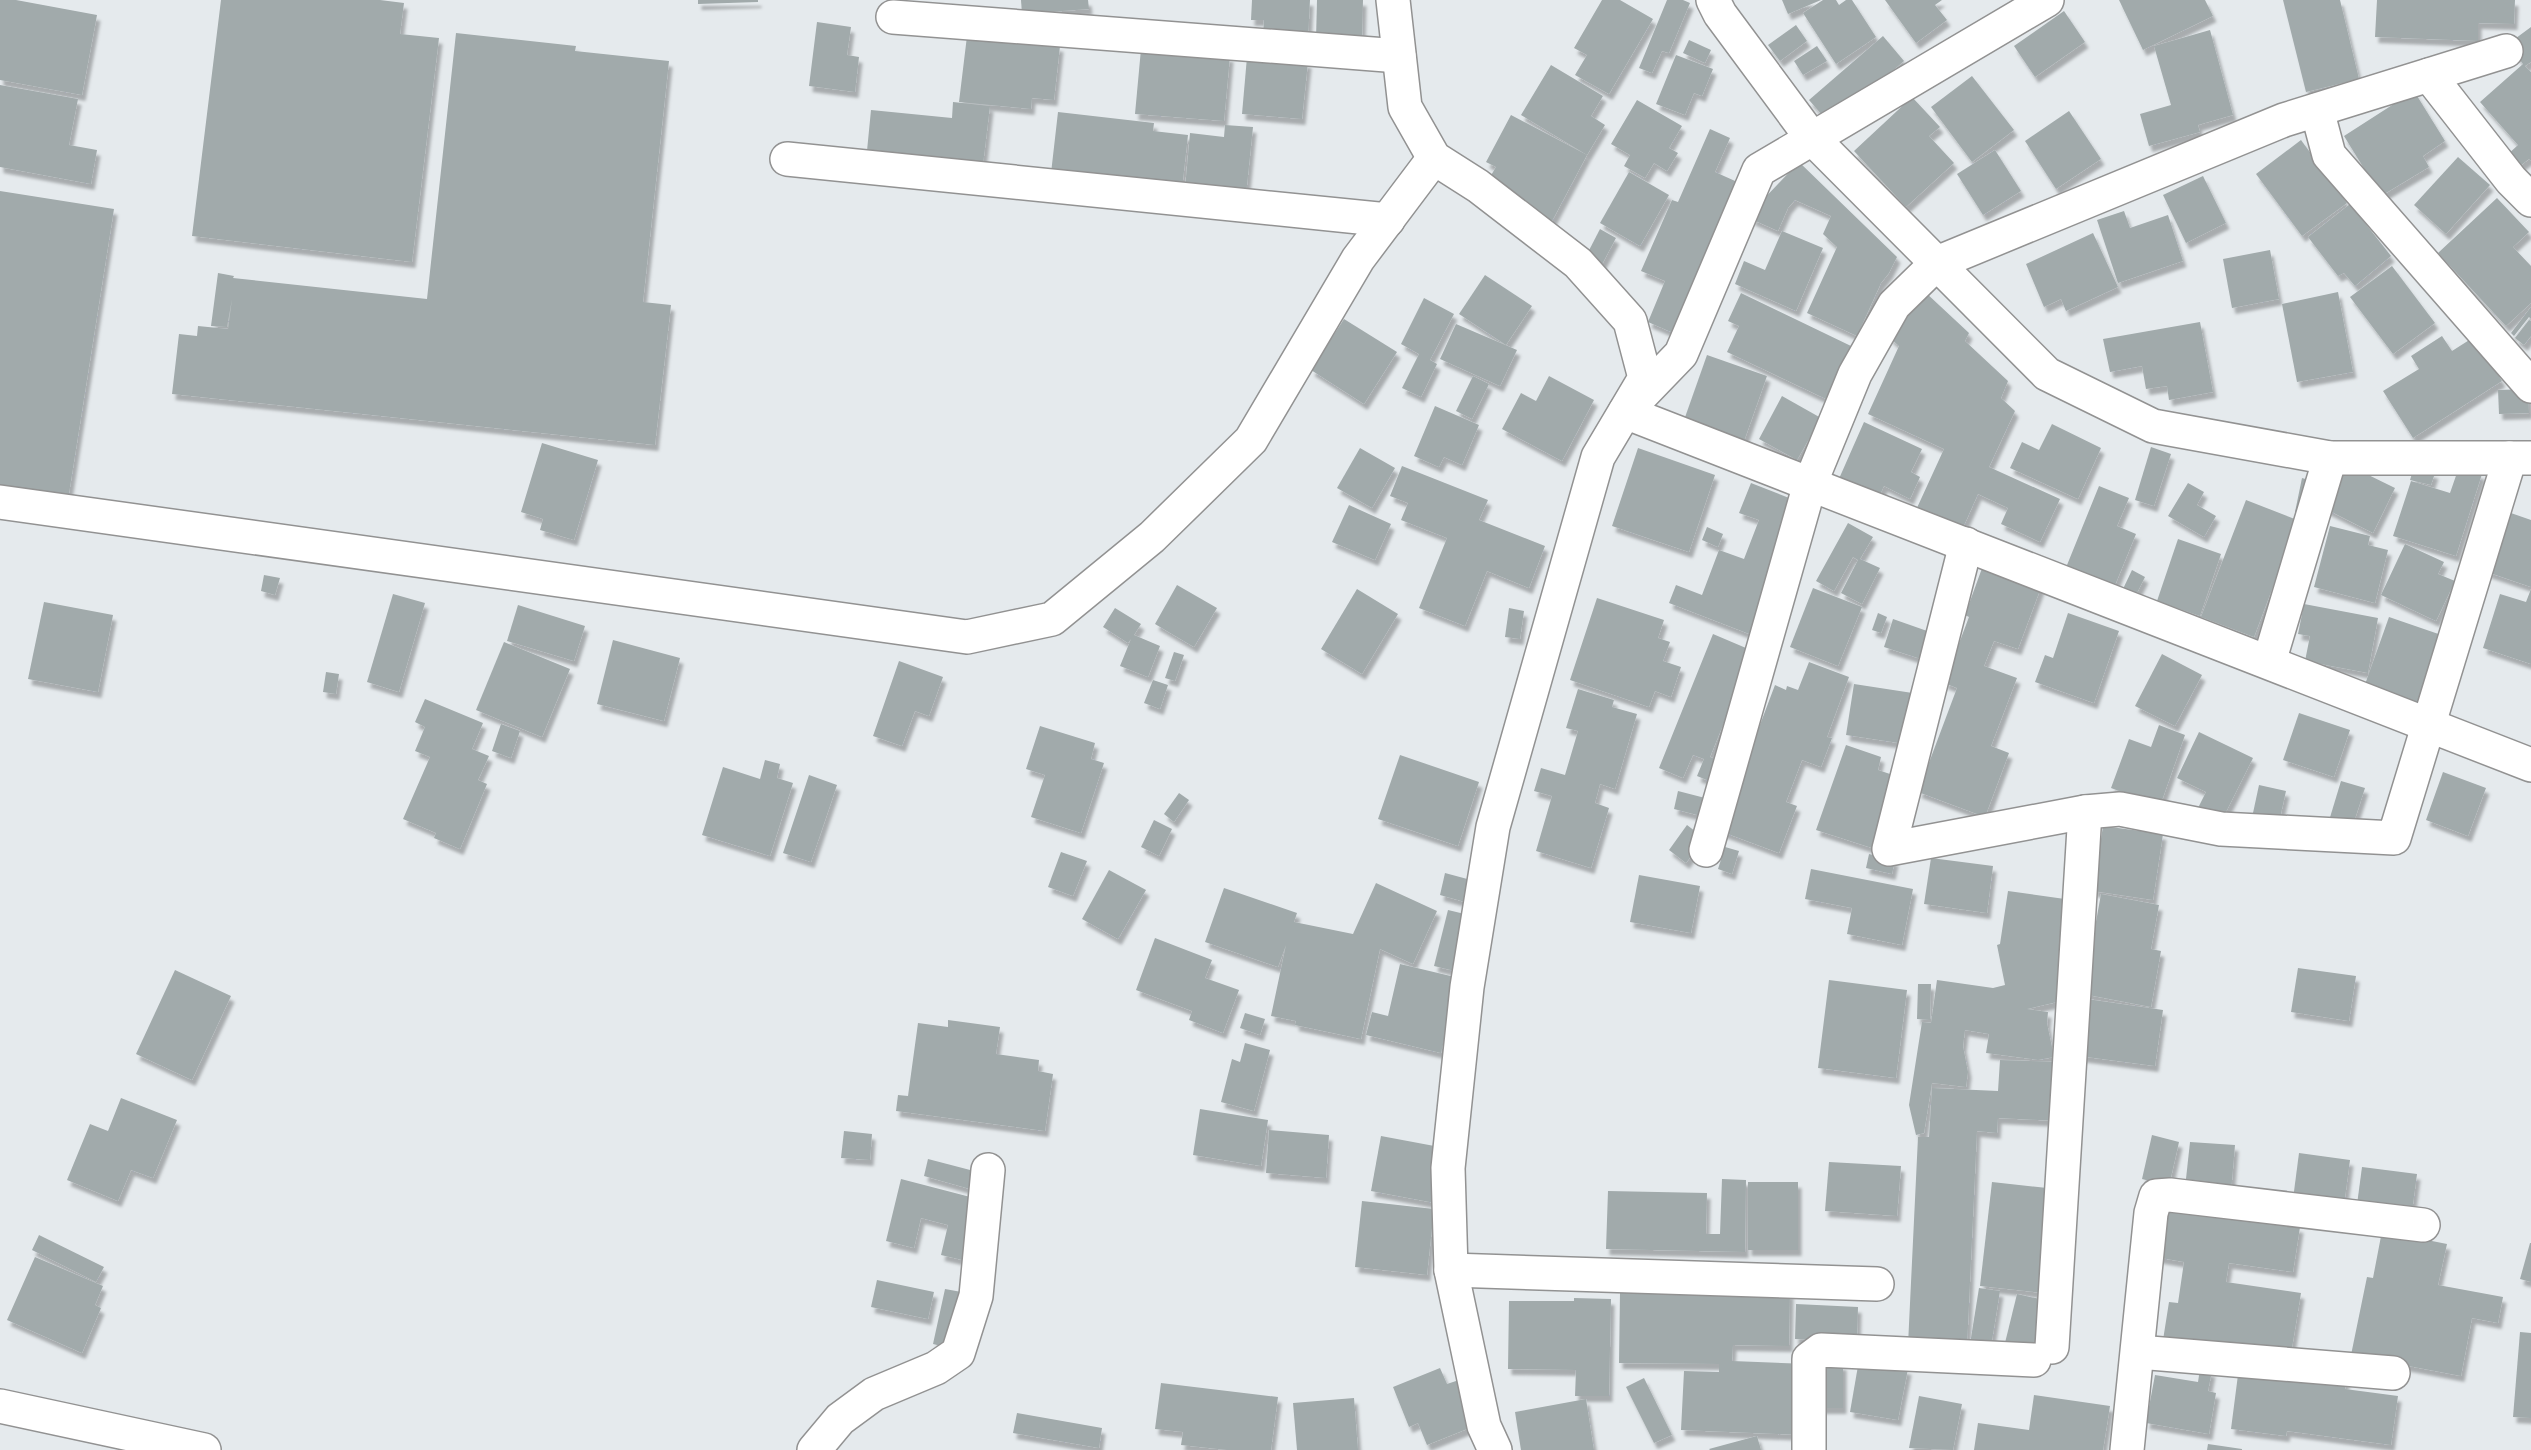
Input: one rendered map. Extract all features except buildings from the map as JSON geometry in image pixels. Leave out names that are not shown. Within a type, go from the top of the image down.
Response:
[{"type":"street","points":[[1393,0],[1405,107],[1434,158],[1478,186],[1578,263],[1630,321],[1645,378],[1598,457],[1493,827],[1467,987],[1448,1168],[1451,1270],[1484,1426],[1495,1450]]},
{"type":"street","points":[[1713,0],[1720,15],[1812,137],[2047,374],[2153,426],[2330,458],[2521,458],[2394,838],[2221,829],[2120,809],[2085,812],[1888,849],[1966,544]]},
{"type":"street","points":[[1625,412],[1681,354],[1759,170],[2047,0]]},
{"type":"street","points":[[893,17],[1399,56]]},
{"type":"street","points":[[1706,850],[1810,484],[1855,374],[1894,305],[1937,263],[2284,120],[2506,51]]},
{"type":"street","points":[[2429,75],[2511,180],[2531,200]]},
{"type":"street","points":[[2317,110],[2329,155],[2531,386]]},
{"type":"street","points":[[0,502],[968,637],[1052,619],[1152,537],[1251,440],[1358,259],[1434,158]]},
{"type":"street","points":[[787,159],[1388,220]]},
{"type":"street","points":[[1625,412],[2531,765]]},
{"type":"street","points":[[2269,662],[2330,458]]},
{"type":"street","points":[[1809,1450],[1809,1359],[1821,1350],[2043,1354],[2085,812]]},
{"type":"street","points":[[814,1450],[840,1419],[874,1394],[936,1368],[958,1353],[975,1296],[988,1170]]},
{"type":"street","points":[[2127,1450],[2151,1213],[2156,1196],[2170,1195],[2423,1225]]},
{"type":"street","points":[[1451,1270],[1877,1284]]},
{"type":"street","points":[[2138,1352],[2393,1373]]},
{"type":"street","points":[[0,1406],[204,1450]]}]
